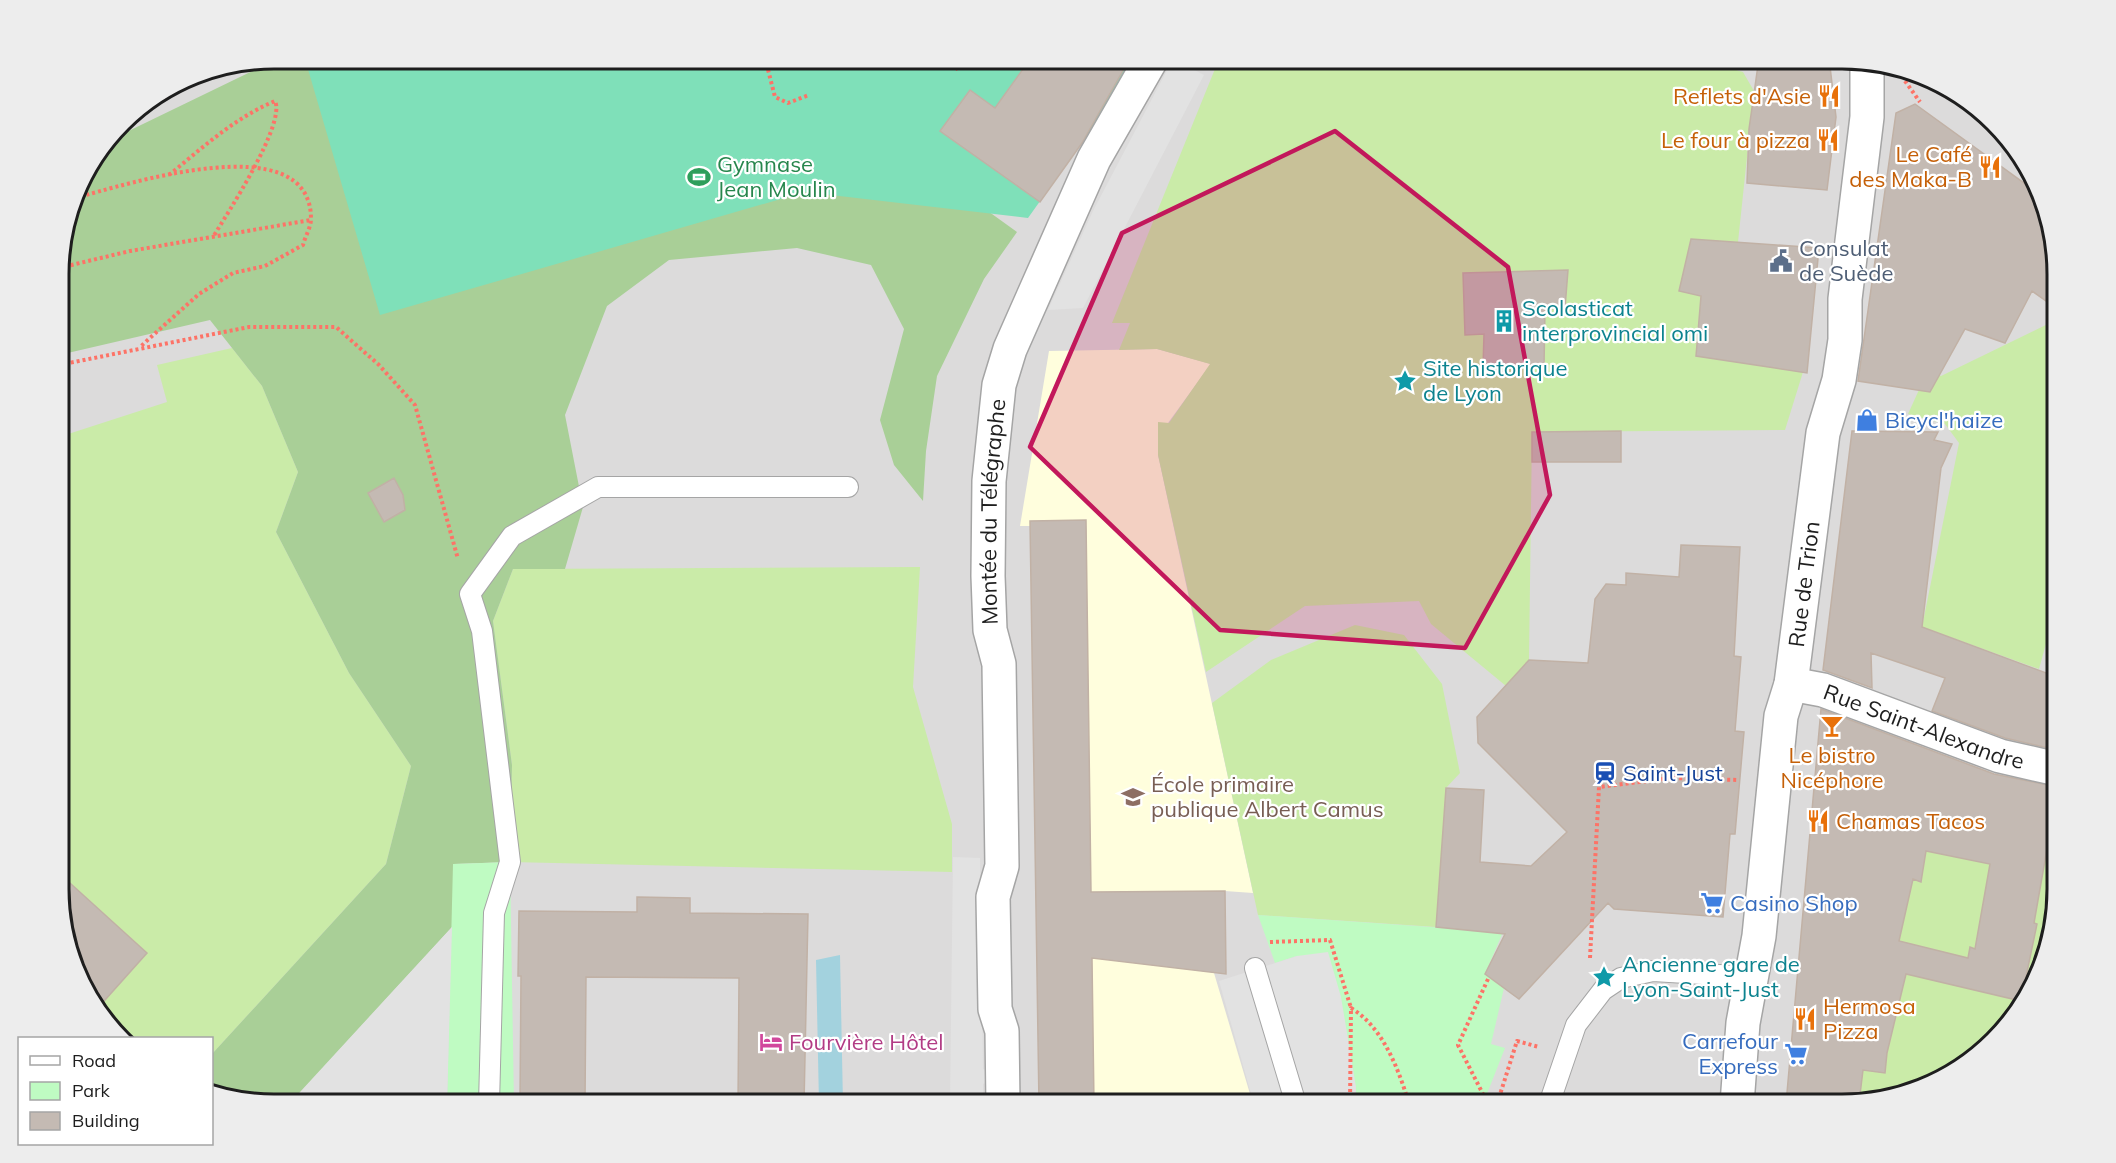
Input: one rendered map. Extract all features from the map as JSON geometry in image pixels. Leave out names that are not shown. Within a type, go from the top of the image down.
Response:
[{"type":"street","name":"Montée du Télégraphe","points":[[1003,1094],[1002,1031],[994,1009],[993,897],[1002,866],[999,664],[990,630],[988,576],[989,481],[999,385],[1010,349],[1094,159],[1146,69]]},
{"type":"street","name":"Rue de Trion","points":[[1738,1094],[1743,1023],[1759,936],[1781,716],[1791,684],[1823,433],[1839,380],[1845,340],[1845,299],[1867,117],[1868,71]]},
{"type":"street","name":"Rue Saint-Alexandre","points":[[1791,684],[1823,690],[2000,756],[2047,768]]},
{"type":"lane","points":[[489,1094],[494,914],[510,862],[482,631],[470,594],[512,536],[598,487],[848,487]]},
{"type":"lane","points":[[1255,968],[1293,1094]]},
{"type":"lane","points":[[1552,1094],[1576,1024],[1604,990],[1621,978],[1653,970],[1752,977]]},
{"type":"path","points":[[768,69],[775,97],[788,103],[809,94]]},
{"type":"path","points":[[1910,87],[1920,102]]},
{"type":"path","points":[[168,176],[209,142],[260,107],[275,101],[277,115],[256,167],[213,237]]},
{"type":"path","points":[[85,196],[219,166],[256,167],[295,182],[306,194],[311,220],[303,245],[265,266],[233,273],[199,294],[139,347]]},
{"type":"path","points":[[69,266],[130,251],[311,220]]},
{"type":"path","points":[[69,363],[139,347],[249,327],[336,327],[380,365],[414,405],[470,594]]},
{"type":"path","points":[[1590,958],[1599,787],[1672,778],[1740,780]]},
{"type":"path","points":[[1255,968],[1257,942],[1330,940],[1351,1008],[1350,1094]]},
{"type":"path","points":[[1483,1094],[1458,1046],[1488,979]]},
{"type":"path","points":[[1351,1008],[1365,1016],[1384,1042],[1406,1094]]},
{"type":"path","points":[[1500,1094],[1517,1041],[1551,1050]]},
{"type":"highlighted area","points":[[1335,131],[1508,267],[1550,495],[1465,648],[1220,630],[1030,447],[1122,233]]},
{"type":"shaded area","points":[[261,69],[1842,69],[1895,76],[1933,90],[1977,120],[2012,160],[2031,196],[2040,221],[2045,247],[2047,274],[2047,889],[2040,942],[2026,980],[1996,1024],[1956,1059],[1933,1073],[1908,1083],[1855,1094],[274,1094],[247,1092],[213,1085],[213,1037],[133,1037],[104,1003],[90,980],[73,929],[69,889],[69,261],[76,221],[85,196],[96,172],[111,149],[139,120],[171,96],[208,80]]},
{"type":"shaded area","points":[[1168,69],[1192,69],[1204,75],[1083,308],[1048,310],[1093,211]]},
{"type":"shaded area","name":"École primaire publique Albert Camus","points":[[1157,349],[1211,364],[1168,423],[1158,423],[1158,455],[1253,893],[1225,891],[1226,972],[1214,973],[1250,1094],[1039,1094],[1030,526],[1020,526],[1049,351]]},
{"type":"shaded area","points":[[953,857],[980,858],[983,1069],[1003,1076],[983,1084],[983,1094],[950,1094]]},
{"type":"shaded area","points":[[452,927],[447,1094],[298,1094]]},
{"type":"shaded area","points":[[1328,952],[1341,997],[1356,1094],[1251,1094],[1219,981],[1297,956]]},
{"type":"green space","name":"Gymnase Jean Moulin","points":[[308,69],[1129,69],[1110,103],[1028,218],[805,192],[380,315]]},
{"type":"green space","points":[[516,69],[867,124],[1017,232],[984,279],[937,376],[926,451],[923,501],[894,465],[880,420],[904,329],[871,265],[797,248],[669,260],[607,306],[565,415],[583,507],[565,569],[513,569],[493,621],[512,765],[510,862],[454,864],[452,927],[299,1094],[247,1092],[213,1085],[213,1053],[386,864],[411,766],[349,673],[276,532],[298,472],[262,386],[210,320],[69,353],[69,261],[76,221],[96,172],[111,149],[127,132],[254,70]]},
{"type":"green space","points":[[1215,69],[1732,69],[1743,72],[1754,91],[1738,242],[1691,239],[1679,291],[1701,296],[1696,356],[1803,372],[1785,430],[1532,432],[1529,660],[1506,686],[1431,624],[1419,601],[1305,606],[1206,672],[1158,455],[1158,422],[1169,423],[1210,364],[1157,349],[1119,350],[1130,323],[1112,323]]},
{"type":"green space","points":[[2047,324],[2047,640],[2039,669],[1922,627],[1959,443],[1945,424],[1908,414],[1928,370],[1941,376]]},
{"type":"green space","points":[[232,348],[262,386],[298,472],[276,532],[349,673],[411,766],[386,864],[213,1053],[213,1037],[133,1037],[120,1024],[103,1002],[147,953],[69,882],[69,434],[167,402],[157,365]]},
{"type":"green space","points":[[920,567],[913,687],[952,824],[952,872],[510,862],[512,765],[493,621],[513,569]]},
{"type":"green space","points":[[1355,625],[1404,635],[1442,684],[1460,773],[1446,788],[1436,927],[1258,915],[1212,703],[1271,660]]},
{"type":"green space","points":[[2047,826],[2047,889],[2040,942],[2026,980],[2012,1003],[1977,1043],[1933,1073],[1908,1083],[1860,1093],[1863,1070],[1899,941],[1909,878],[1928,832]]},
{"type":"green space","points":[[510,862],[514,1094],[447,1094],[453,864]]},
{"type":"green space","points":[[1258,915],[1503,932],[1485,974],[1504,988],[1491,1044],[1505,1048],[1487,1094],[1356,1094],[1356,1087],[1297,956],[1275,963]]},
{"type":"water","points":[[840,955],[843,1094],[819,1094],[816,960]]},
{"type":"building","points":[[1023,69],[1124,69],[1082,143],[1040,202],[940,131],[970,90],[995,108]]},
{"type":"building","points":[[1757,69],[1830,69],[1836,117],[1827,190],[1747,183],[1749,129]]},
{"type":"building","points":[[1915,104],[2026,184],[2040,221],[2045,247],[2047,302],[2032,291],[2005,343],[1965,329],[1930,392],[1858,381],[1896,113]]},
{"type":"building","points":[[1691,239],[1819,248],[1807,373],[1696,356],[1701,296],[1679,291]]},
{"type":"building","name":"Scolasticat interprovincial omi","points":[[1568,270],[1565,308],[1545,309],[1544,367],[1483,368],[1484,334],[1465,335],[1463,273]]},
{"type":"building","points":[[1621,431],[1621,462],[1532,462],[1532,432]]},
{"type":"building","points":[[1852,431],[1938,432],[1934,440],[1952,444],[1941,468],[1922,627],[2047,673],[2047,748],[2005,738],[1932,711],[1945,678],[1871,653],[1872,688],[1823,670]]},
{"type":"building","points":[[394,478],[403,495],[405,510],[384,522],[368,493]]},
{"type":"building","points":[[1086,520],[1091,892],[1225,891],[1226,974],[1092,958],[1094,1094],[1039,1094],[1030,521]]},
{"type":"building","points":[[1681,545],[1740,547],[1734,656],[1741,657],[1735,731],[1744,732],[1735,834],[1730,834],[1723,917],[1614,909],[1608,903],[1519,999],[1485,974],[1505,934],[1436,927],[1446,788],[1484,790],[1480,862],[1531,866],[1567,832],[1478,743],[1477,717],[1529,660],[1588,663],[1595,599],[1606,584],[1626,585],[1626,573],[1679,577]]},
{"type":"building","points":[[1821,709],[1994,774],[2047,785],[2047,849],[2034,923],[2037,924],[2025,982],[2014,999],[1906,974],[1887,1053],[1885,1073],[1863,1070],[1860,1093],[1787,1094]],"holes":[[[1926,851],[1990,864],[1975,949],[1970,947],[1968,958],[1899,941],[1913,879],[1921,882]]]},
{"type":"building","points":[[69,882],[147,953],[103,1002],[90,980],[80,955],[71,916]]},
{"type":"building","name":"Fourvière Hôtel","points":[[637,897],[690,898],[690,913],[808,914],[804,1094],[738,1094],[739,978],[586,977],[585,1094],[520,1094],[519,911],[637,912]]},
{"type":"place","name":"Reflets d'Asie","points":[[1829,96]]},
{"type":"place","name":"Le four à pizza","points":[[1828,140]]},
{"type":"place","name":"Le Café des Maka-B","points":[[1990,167]]},
{"type":"place","name":"Gymnase Jean Moulin","points":[[699,177]]},
{"type":"place","name":"Consulat de Suède","points":[[1781,261]]},
{"type":"place","name":"Scolasticat interprovincial omi","points":[[1504,321]]},
{"type":"place","name":"Site historique de Lyon","points":[[1405,381]]},
{"type":"place","name":"Bicycl'haize","points":[[1867,420]]},
{"type":"place","name":"Le bistro Nicéphore","points":[[1832,726]]},
{"type":"place","name":"Saint-Just","points":[[1605,773]]},
{"type":"place","name":"École primaire publique Albert Camus","points":[[1133,797]]},
{"type":"place","name":"Chamas Tacos","points":[[1818,821]]},
{"type":"place","name":"Casino Shop","points":[[1712,903]]},
{"type":"place","name":"Ancienne gare de Lyon-Saint-Just","points":[[1604,977]]},
{"type":"place","name":"Hermosa Pizza","points":[[1805,1019]]},
{"type":"place","name":"Fourvière Hôtel","points":[[771,1042]]},
{"type":"place","name":"Carrefour Express","points":[[1796,1054]]}]
